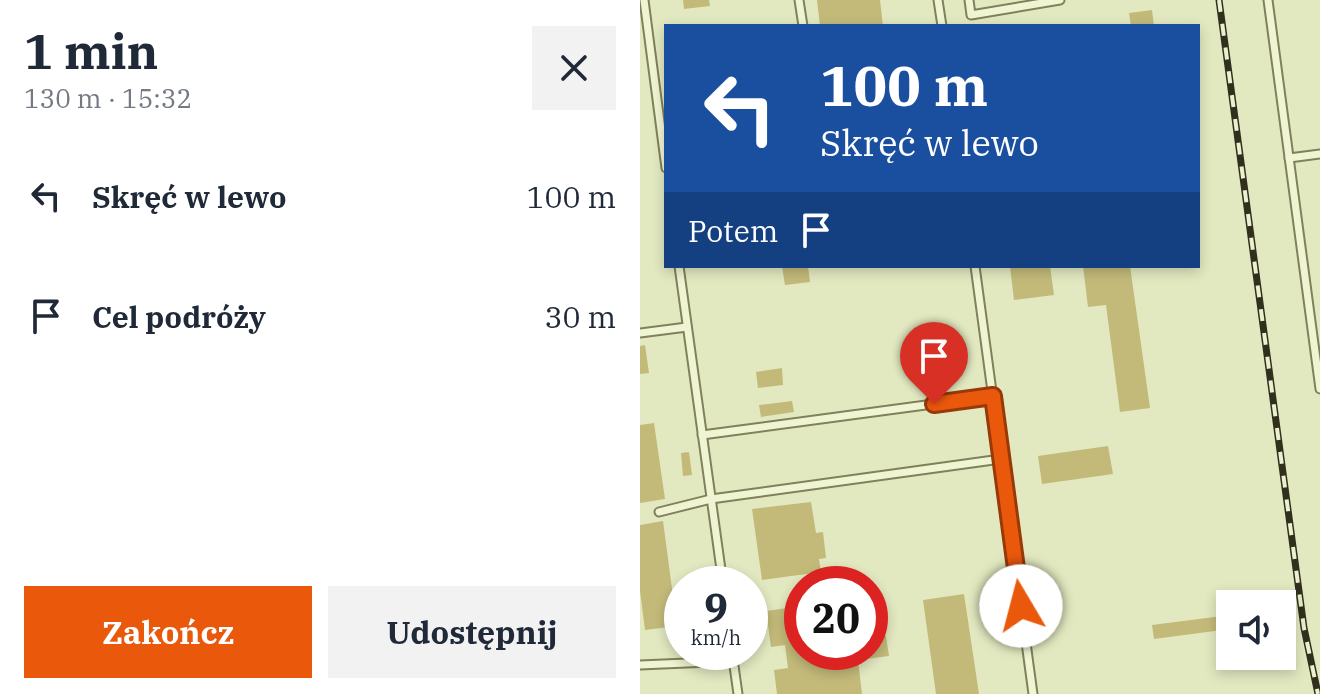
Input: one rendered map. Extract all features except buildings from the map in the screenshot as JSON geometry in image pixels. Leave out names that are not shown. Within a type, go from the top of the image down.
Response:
[{"type":"lane","points":[[644,0],[664,132]]},
{"type":"lane","points":[[799,0],[803,24]]},
{"type":"lane","points":[[938,0],[942,24]]},
{"type":"lane","points":[[969,0],[971,15],[1060,0]]},
{"type":"lane","points":[[1268,0],[1320,389]]},
{"type":"lane","points":[[1289,158],[1320,154]]},
{"type":"lane","points":[[679,268],[720,566]]},
{"type":"lane","points":[[975,268],[1033,694]]},
{"type":"lane","points":[[640,333],[687,327]]},
{"type":"lane","points":[[702,435],[993,396]]},
{"type":"lane","points":[[659,512],[711,499],[1001,459]]},
{"type":"lane","points":[[640,665],[664,663]]},
{"type":"lane","points":[[735,670],[738,694]]},
{"type":"railway","points":[[1219,0],[1304,628],[1318,694]]},
{"type":"route","points":[[934,404],[993,396],[1021,606]]}]
